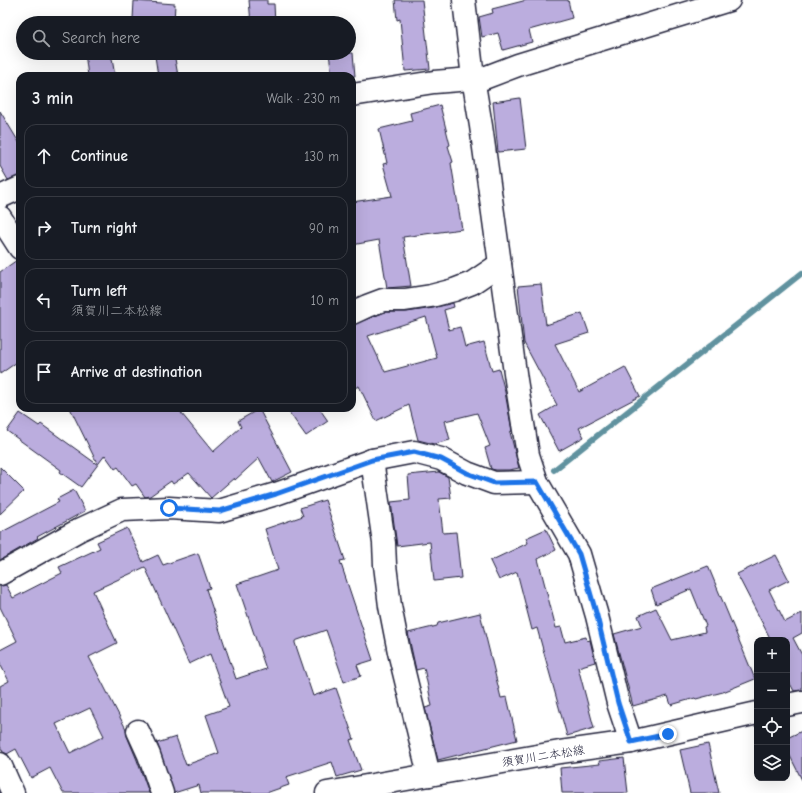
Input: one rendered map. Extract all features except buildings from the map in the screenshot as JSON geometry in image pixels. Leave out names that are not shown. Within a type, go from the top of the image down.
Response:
[{"type":"street","points":[[464,0],[473,78],[528,455],[537,482],[579,554],[597,616],[618,703],[631,742]]},
{"type":"street","points":[[356,94],[434,82],[484,78],[518,65],[729,0]]},
{"type":"street","points":[[0,197],[16,190]]},
{"type":"street","points":[[0,217],[16,242]]},
{"type":"street","points":[[356,311],[383,300],[405,300],[431,296],[454,290],[472,284],[500,264]]},
{"type":"street","points":[[0,574],[79,530],[122,510],[169,508],[220,511],[276,494],[372,460],[414,452],[441,459],[467,473],[494,483],[537,482]]},
{"type":"street","points":[[372,460],[384,544],[390,606],[399,652],[429,775]]},
{"type":"street","points":[[790,704],[802,702]]},
{"type":"street","name":"須賀川二本松線","points":[[327,793],[560,752],[631,742],[754,714]]},
{"type":"street","points":[[138,731],[149,755],[162,793]]},
{"type":"street","points":[[0,764],[13,793]]},
{"type":"waterway","points":[[554,470],[802,273]]},
{"type":"route","points":[[169,508],[220,511],[276,494],[372,460],[414,452],[441,459],[467,473],[494,483],[537,482],[579,554],[597,616],[618,703],[631,742],[668,734]]}]
